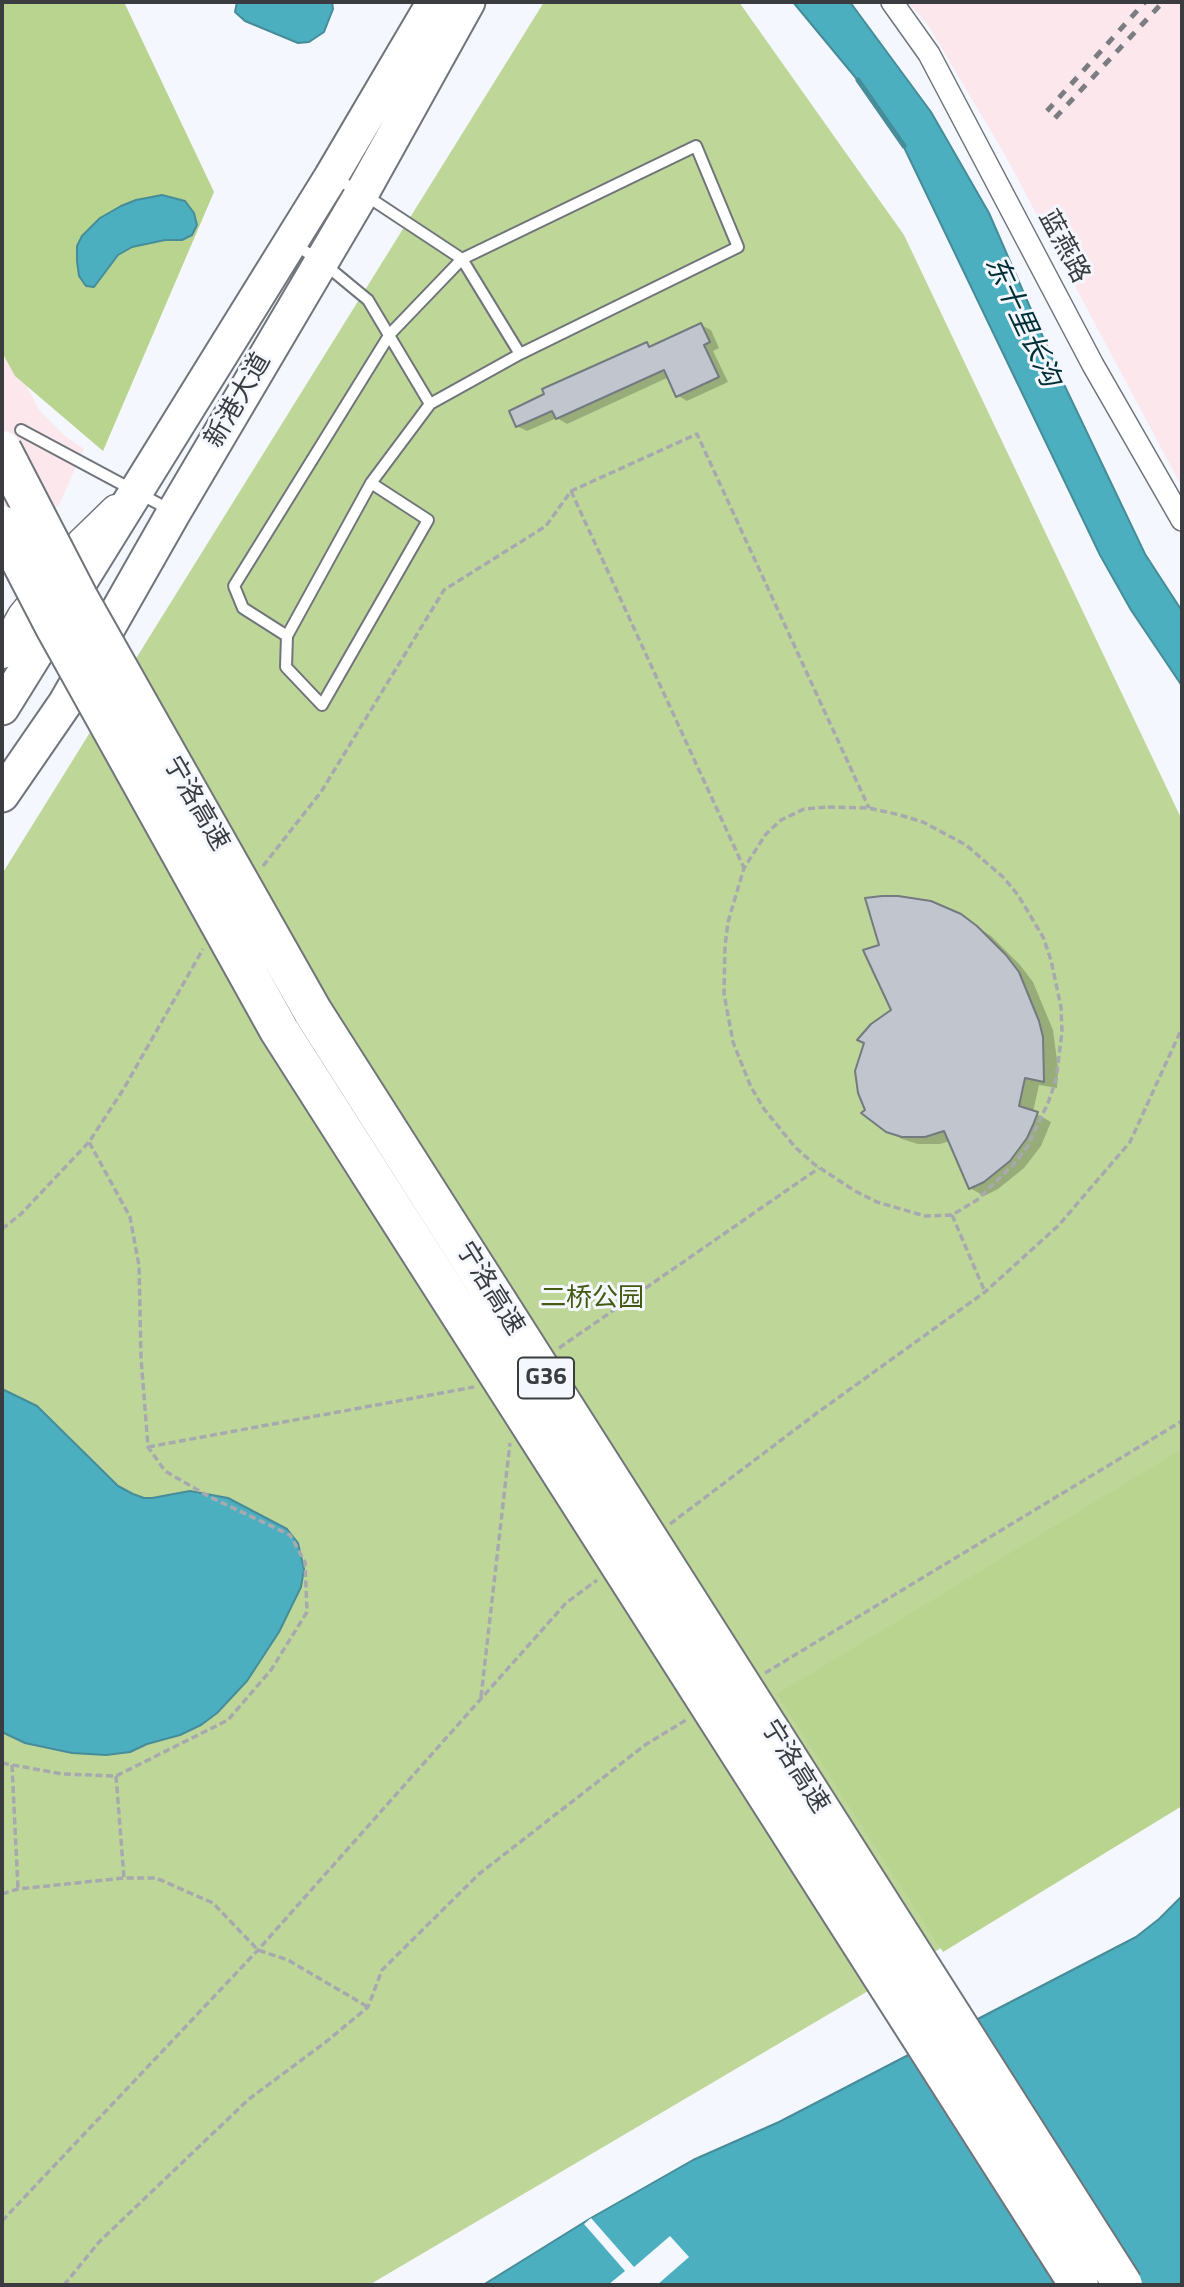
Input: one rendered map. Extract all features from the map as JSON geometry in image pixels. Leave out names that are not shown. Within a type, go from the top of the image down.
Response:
[{"type":"highway","name":"宁洛高速","points":[[12,440],[78,597],[313,1012],[1123,2285]]},
{"type":"highway","name":"宁洛高速","points":[[2,525],[55,627],[279,1030],[1079,2285]]},
{"type":"main road","name":"新港大道","points":[[2,708],[331,177],[434,2]]},
{"type":"main road","name":"新港大道","points":[[2,795],[66,702],[174,512],[362,193],[468,2]]},
{"type":"street","name":"蓝燕路","points":[[892,2],[929,54],[1093,365],[1182,520]]},
{"type":"street","points":[[2,653],[23,616],[82,543],[136,490]]},
{"type":"lane","points":[[286,636],[243,608],[234,586],[390,334],[462,259],[696,146],[738,247],[520,354],[430,404],[371,483],[286,636],[286,667],[322,705],[428,520],[371,483]]},
{"type":"lane","points":[[331,177],[362,193],[462,259],[520,354]]},
{"type":"lane","points":[[291,242],[368,300],[430,404]]},
{"type":"lane","points":[[12,440],[77,461],[174,512]]},
{"type":"path","points":[[263,866],[321,792],[443,590],[546,526],[571,491],[697,434],[869,808]]},
{"type":"path","points":[[571,491],[744,868]]},
{"type":"path","points":[[869,808],[923,822],[966,845],[1003,877],[1032,916],[1043,937],[1058,983],[1061,1007],[1060,1056],[1056,1080],[1039,1125],[1012,1166],[978,1200],[952,1214],[925,1216],[901,1210],[855,1191],[819,1168],[795,1147],[764,1109],[751,1087],[733,1042],[724,994],[724,946],[744,868],[766,834],[781,820],[804,809],[869,808]]},
{"type":"path","points":[[2,1229],[21,1214],[89,1142],[123,1090],[188,972],[209,940]]},
{"type":"path","points":[[664,1529],[817,1413],[985,1292],[1059,1225],[1130,1142],[1182,1028]]},
{"type":"path","points":[[2,1763],[62,1774],[116,1776],[228,1720],[271,1670],[307,1612],[305,1562],[290,1535],[210,1497],[165,1471],[148,1447],[141,1358],[139,1265],[130,1217],[89,1142]]},
{"type":"path","points":[[952,1214],[985,1292]]},
{"type":"path","points":[[764,1673],[1182,1422]]},
{"type":"path","points":[[481,1699],[512,1431]]},
{"type":"path","points":[[2,2221],[258,1950],[566,1603],[599,1578]]},
{"type":"path","points":[[64,2285],[99,2242],[249,2099],[368,2007],[382,1970],[480,1874],[645,1745],[693,1716]]},
{"type":"path","points":[[12,1765],[18,1889]]},
{"type":"path","points":[[116,1776],[124,1878]]},
{"type":"path","points":[[2,1894],[18,1889],[124,1878],[156,1878],[213,1903],[258,1950],[288,1960],[368,2007]]},
{"type":"shaded area","points":[[908,2],[1182,2],[1182,487],[1005,155],[928,25]]},
{"type":"shaded area","points":[[2,338],[39,410],[65,436],[84,449],[59,505],[2,546]]},
{"type":"green space","points":[[2,2],[124,2],[214,192],[103,451],[15,376],[2,352]]},
{"type":"green space","name":"二桥公园","points":[[544,2],[739,2],[904,235],[1182,820],[1182,1727],[1099,1855],[369,2285],[2,2285],[2,874]]},
{"type":"green space","points":[[1182,1449],[1182,1806],[943,1952],[777,1694]]},
{"type":"water","points":[[237,2],[332,2],[333,9],[324,32],[309,42],[298,43],[245,21],[235,12]]},
{"type":"water","points":[[793,2],[850,2],[931,112],[989,213],[1060,376],[1145,554],[1182,611],[1182,686],[1131,610],[1100,555],[900,139],[865,89]]},
{"type":"water","points":[[162,195],[185,201],[194,213],[197,225],[192,235],[182,240],[165,240],[132,247],[118,255],[94,287],[86,286],[79,276],[77,261],[77,246],[82,236],[100,218],[121,206]]},
{"type":"water","points":[[2,1389],[37,1406],[118,1486],[133,1494],[152,1498],[190,1491],[228,1498],[287,1529],[298,1543],[304,1569],[301,1587],[279,1632],[247,1681],[217,1713],[201,1725],[130,1752],[106,1755],[72,1753],[25,1743],[2,1732]]},
{"type":"water","points":[[1182,1896],[1182,2285],[483,2285],[591,2218],[693,2160],[779,2122],[1136,1937]]},
{"type":"pier","points":[[591,2218],[634,2267],[670,2236],[689,2257],[657,2285],[608,2285],[625,2271],[584,2224]]},
{"type":"building","points":[[701,323],[710,342],[704,345],[719,377],[676,397],[664,370],[556,419],[552,411],[516,427],[509,411],[544,394],[542,389],[647,342],[649,347]]},
{"type":"building","points":[[882,896],[931,901],[961,914],[977,926],[1019,972],[1039,1021],[1043,1037],[1044,1082],[1025,1078],[1019,1106],[1038,1112],[1033,1125],[1010,1161],[984,1182],[969,1189],[944,1131],[925,1137],[902,1137],[886,1132],[861,1113],[865,1110],[858,1093],[855,1071],[864,1043],[857,1040],[871,1024],[891,1010],[863,950],[879,945],[865,898]]},
{"type":"waterway","name":"东十里长沟","points":[[858,80],[904,146]]},
{"type":"railway","points":[[1047,111],[1145,2]]},
{"type":"railway","points":[[1055,118],[1163,2]]}]
